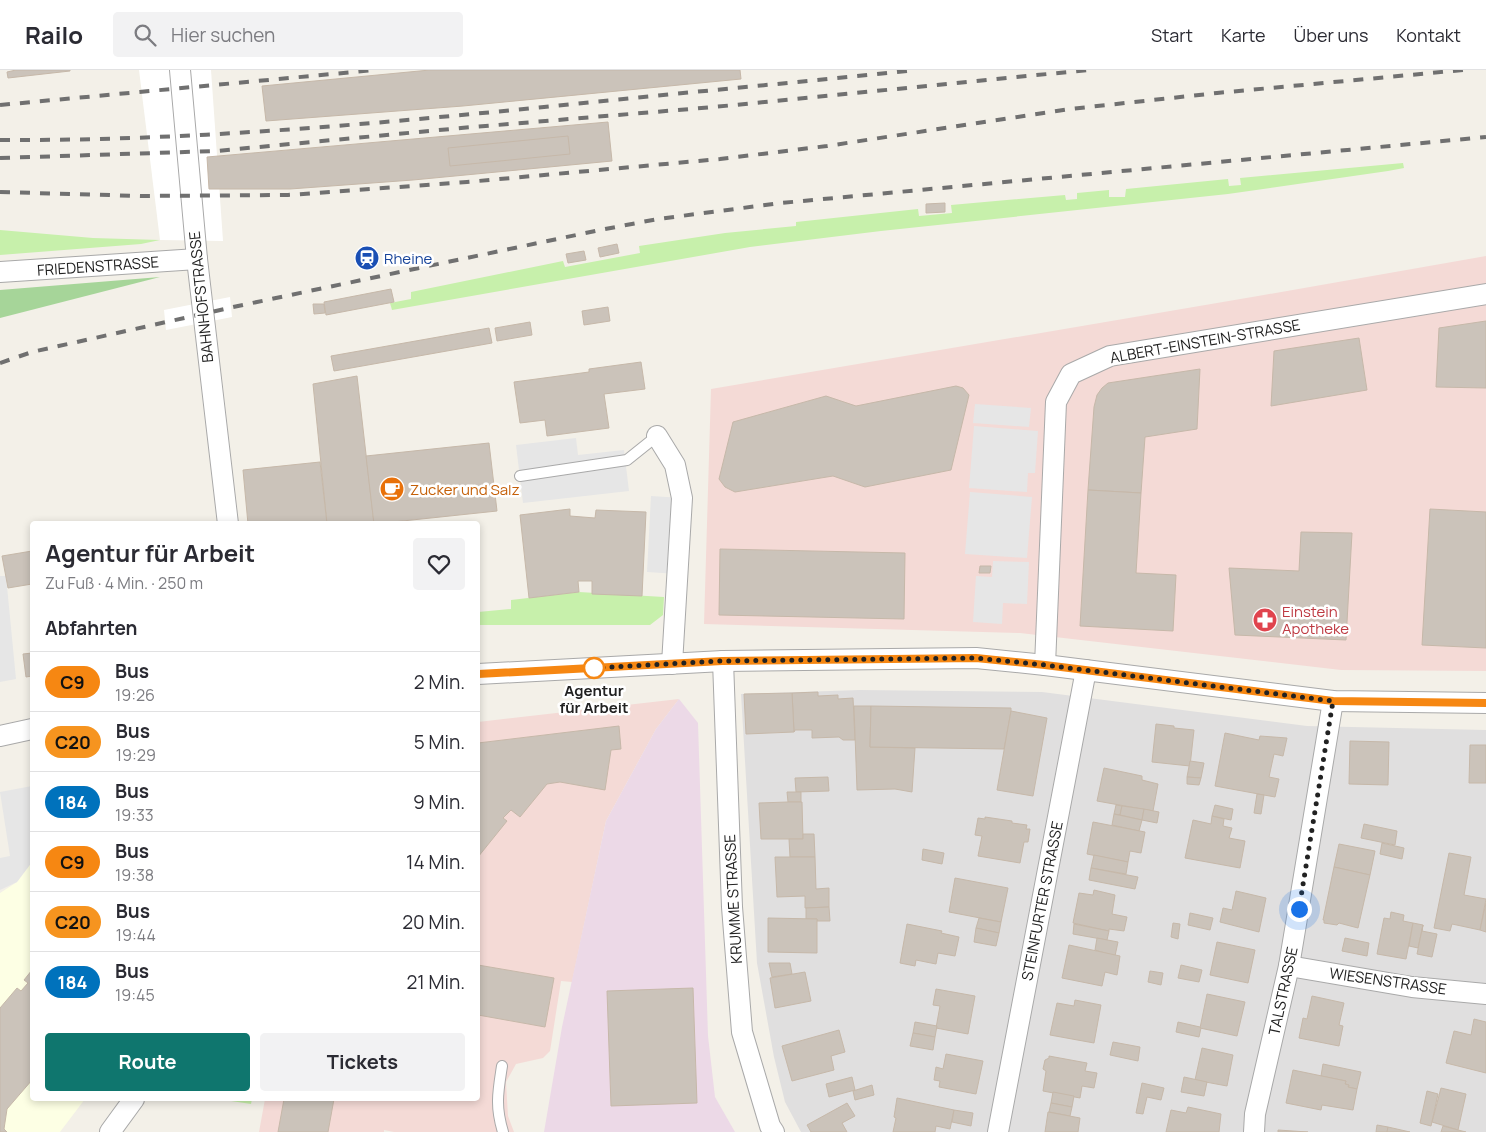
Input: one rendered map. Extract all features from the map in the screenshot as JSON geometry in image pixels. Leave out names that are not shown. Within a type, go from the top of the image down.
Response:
[{"type":"street","name":"BAHNHOFSTRASSE","points":[[180,70],[196,259],[228,521]]},
{"type":"street","name":"FRIEDENSTRASSE","points":[[0,272],[196,259]]},
{"type":"street","name":"ALBERT-EINSTEIN-STRASSE","points":[[1045,665],[1056,402],[1071,374],[1110,356],[1486,294]]},
{"type":"street","points":[[657,436],[675,465],[682,498],[672,664]]},
{"type":"street","points":[[480,674],[722,661],[976,658],[1333,701],[1486,704]]},
{"type":"street","name":"KRUMME STRASSE","points":[[722,661],[732,907],[742,1032],[770,1126],[774,1132]]},
{"type":"street","name":"STEINFURTER STRASSE","points":[[998,1132],[1086,670]]},
{"type":"street","name":"TALSTRASSE","points":[[1254,1132],[1255,1114],[1290,966],[1333,701]]},
{"type":"street","points":[[0,736],[30,729]]},
{"type":"street","name":"WIESENSTRASSE","points":[[1290,966],[1412,987],[1486,994]]},
{"type":"street","points":[[110,1132],[133,1101]]},
{"type":"lane","points":[[520,476],[628,460],[657,436]]},
{"type":"lane","points":[[502,1066],[497,1098],[498,1116],[503,1132]]},
{"type":"shaded area","points":[[1486,256],[1486,671],[1341,670],[1020,633],[704,624],[711,389]]},
{"type":"shaded area","points":[[975,404],[1031,408],[1029,427],[973,423]]},
{"type":"shaded area","points":[[974,426],[1038,431],[1035,473],[1028,473],[1027,492],[969,488]]},
{"type":"shaded area","points":[[576,438],[578,455],[624,450],[629,491],[523,503],[516,445]]},
{"type":"shaded area","points":[[970,492],[1032,497],[1027,558],[965,554]]},
{"type":"shaded area","points":[[651,496],[682,498],[678,574],[647,572]]},
{"type":"shaded area","points":[[993,561],[1029,562],[1027,604],[1003,603],[1002,624],[973,622],[976,576],[992,577]]},
{"type":"shaded area","points":[[0,576],[6,576],[16,679],[0,682]]},
{"type":"shaded area","points":[[860,690],[1042,692],[1307,726],[1486,730],[1486,1132],[801,1132],[785,1102],[774,1057],[757,963],[741,694]]},
{"type":"shaded area","points":[[679,699],[656,729],[606,821],[572,982],[561,981],[550,1051],[543,1058],[516,1064],[506,1082],[508,1116],[514,1132],[394,1132],[384,1130],[384,1132],[259,1132],[265,1101],[480,1101],[480,722]]},
{"type":"shaded area","points":[[679,699],[698,723],[708,1036],[715,1097],[735,1132],[544,1132],[562,1027],[606,821],[656,729]]},
{"type":"shaded area","points":[[30,786],[30,865],[17,882],[0,890],[0,858],[10,856],[0,792]]},
{"type":"shaded area","points":[[30,865],[30,1101],[83,1101],[60,1132],[0,1132],[0,893],[17,882]]},
{"type":"green space","points":[[1403,163],[1404,168],[1388,171],[1228,194],[750,247],[392,310],[390,303],[411,299],[411,292],[563,261],[565,267],[640,253],[639,246],[725,233],[796,226],[796,222],[918,209],[919,216],[952,213],[951,205],[1065,195],[1066,200],[1077,199],[1077,193],[1109,190],[1109,197],[1125,197],[1126,189],[1228,179],[1229,186],[1241,185],[1240,178]]},
{"type":"green space","points":[[0,230],[93,238],[160,240],[141,244],[0,255]]},
{"type":"green space","points":[[160,277],[0,318],[0,290]]},
{"type":"green space","points":[[579,592],[664,597],[663,615],[650,625],[480,625],[480,612],[511,609],[511,600]]},
{"type":"green space","points":[[231,1101],[252,1101],[251,1104]]},
{"type":"pier","points":[[139,70],[211,70],[223,241],[160,240]]},
{"type":"pier","points":[[230,297],[232,317],[166,330],[164,310]]},
{"type":"building","points":[[16,70],[70,71],[8,78],[7,72]]},
{"type":"building","points":[[430,70],[740,70],[741,79],[463,106],[266,121],[262,86]]},
{"type":"building","points":[[608,122],[612,161],[413,180],[290,189],[209,189],[207,157]]},
{"type":"building","points":[[568,136],[570,154],[450,166],[448,148]]},
{"type":"building","points":[[945,203],[945,212],[926,213],[926,204]]},
{"type":"building","points":[[617,244],[619,253],[600,257],[598,248]]},
{"type":"building","points":[[584,251],[586,260],[568,263],[566,254]]},
{"type":"building","points":[[391,289],[394,302],[326,315],[324,302]]},
{"type":"building","points":[[313,304],[324,304],[325,313],[314,314]]},
{"type":"building","points":[[608,307],[610,321],[584,325],[582,311]]},
{"type":"building","points":[[1486,321],[1486,388],[1436,387],[1439,328]]},
{"type":"building","points":[[530,322],[532,335],[497,341],[495,328]]},
{"type":"building","points":[[489,328],[492,343],[334,371],[331,356]]},
{"type":"building","points":[[1359,338],[1367,390],[1271,406],[1274,351]]},
{"type":"building","points":[[641,362],[645,389],[604,394],[609,428],[547,436],[545,420],[520,423],[514,382],[589,372],[589,369]]},
{"type":"building","points":[[1200,369],[1197,429],[1145,437],[1141,493],[1088,490],[1094,407],[1097,395],[1102,388],[1108,383]]},
{"type":"building","points":[[357,376],[374,521],[327,521],[313,384]]},
{"type":"building","points":[[956,386],[963,388],[969,395],[951,470],[865,487],[833,476],[735,492],[725,487],[719,479],[733,422],[826,396],[856,406]]},
{"type":"building","points":[[489,443],[497,511],[402,521],[374,521],[366,456]]},
{"type":"building","points":[[320,462],[327,521],[248,521],[243,470]]},
{"type":"building","points":[[1088,490],[1141,493],[1136,573],[1176,575],[1173,631],[1080,626]]},
{"type":"building","points":[[570,509],[570,516],[595,518],[596,510],[646,512],[642,596],[592,594],[592,581],[578,581],[579,592],[529,598],[520,515]]},
{"type":"building","points":[[1430,509],[1486,512],[1486,648],[1422,645]]},
{"type":"building","points":[[1301,532],[1352,533],[1346,640],[1235,635],[1229,568],[1299,571]]},
{"type":"building","points":[[720,549],[905,553],[904,619],[719,615]]},
{"type":"building","points":[[30,551],[30,584],[8,588],[2,556]]},
{"type":"building","points":[[980,566],[991,566],[990,573],[979,573]]},
{"type":"building","points":[[30,653],[30,676],[26,677],[23,654]]},
{"type":"building","points":[[818,692],[818,696],[838,695],[838,699],[853,698],[855,740],[843,740],[839,737],[812,738],[812,730],[795,730],[794,732],[792,693]]},
{"type":"building","points":[[792,693],[794,732],[746,734],[744,694]]},
{"type":"building","points":[[854,706],[871,706],[870,747],[915,748],[912,792],[895,789],[857,790]]},
{"type":"building","points":[[871,706],[1011,708],[1011,711],[1004,749],[870,747]]},
{"type":"building","points":[[1011,711],[1047,718],[1033,796],[997,790]]},
{"type":"building","points":[[1156,724],[1194,730],[1190,766],[1152,762]]},
{"type":"building","points":[[619,726],[621,749],[611,750],[605,790],[560,782],[547,784],[520,817],[511,810],[503,818],[507,821],[480,855],[480,743]]},
{"type":"building","points":[[1225,733],[1259,740],[1260,736],[1287,738],[1283,756],[1274,754],[1269,777],[1279,779],[1275,797],[1215,786]]},
{"type":"building","points":[[1350,741],[1389,742],[1388,785],[1349,784]]},
{"type":"building","points":[[1470,745],[1486,745],[1486,783],[1469,783]]},
{"type":"building","points":[[1190,761],[1204,763],[1201,778],[1187,777]]},
{"type":"building","points":[[1104,768],[1142,776],[1142,780],[1158,784],[1153,811],[1097,801]]},
{"type":"building","points":[[828,777],[829,791],[796,792],[795,778]]},
{"type":"building","points":[[1187,777],[1201,778],[1199,785],[1187,784]]},
{"type":"building","points":[[787,792],[801,792],[801,802],[788,802]]},
{"type":"building","points":[[1257,794],[1264,795],[1261,814],[1254,813]]},
{"type":"building","points":[[802,802],[803,839],[761,839],[759,803]]},
{"type":"building","points":[[1116,805],[1122,806],[1120,815],[1114,814]]},
{"type":"building","points":[[1215,805],[1233,809],[1231,820],[1212,816]]},
{"type":"building","points":[[1122,806],[1144,809],[1142,820],[1120,815]]},
{"type":"building","points":[[1144,809],[1159,812],[1157,823],[1142,820]]},
{"type":"building","points":[[1114,814],[1142,820],[1139,831],[1112,825]]},
{"type":"building","points":[[1212,816],[1224,819],[1223,826],[1232,828],[1229,838],[1245,841],[1240,868],[1185,858],[1193,820],[1211,824]]},
{"type":"building","points":[[985,817],[1027,825],[1026,829],[1030,829],[1028,842],[1024,842],[1020,863],[978,856],[982,836],[975,835],[978,818],[985,819]]},
{"type":"building","points":[[1093,822],[1145,832],[1141,853],[1130,851],[1128,862],[1087,854]]},
{"type":"building","points":[[1364,824],[1397,831],[1395,845],[1361,838]]},
{"type":"building","points":[[803,834],[814,834],[815,857],[790,857],[789,839],[803,839]]},
{"type":"building","points":[[1382,843],[1404,848],[1402,859],[1380,854]]},
{"type":"building","points":[[1339,844],[1375,851],[1370,875],[1334,867]]},
{"type":"building","points":[[923,849],[944,853],[942,864],[922,860]]},
{"type":"building","points":[[1449,853],[1471,857],[1464,895],[1486,899],[1480,930],[1452,924],[1450,931],[1434,928]]},
{"type":"building","points":[[1094,855],[1128,862],[1126,874],[1091,868]]},
{"type":"building","points":[[775,857],[815,857],[816,889],[829,888],[829,907],[805,908],[805,896],[777,897]]},
{"type":"building","points":[[1334,867],[1370,875],[1358,928],[1339,923],[1337,925],[1324,923],[1323,920]]},
{"type":"building","points":[[1091,868],[1138,877],[1135,889],[1089,880]]},
{"type":"building","points":[[955,878],[1008,888],[1001,922],[949,912]]},
{"type":"building","points":[[1094,890],[1115,895],[1112,914],[1127,917],[1124,931],[1109,929],[1109,931],[1073,923],[1079,893],[1093,895]]},
{"type":"building","points":[[1236,891],[1266,898],[1259,932],[1220,922],[1223,908],[1232,910]]},
{"type":"building","points":[[1486,903],[1486,932],[1480,930]]},
{"type":"building","points":[[829,907],[830,921],[806,919],[806,908]]},
{"type":"building","points":[[1391,912],[1404,915],[1403,921],[1413,923],[1406,959],[1377,954],[1384,918],[1390,919]]},
{"type":"building","points":[[1190,913],[1213,918],[1210,930],[1188,925]]},
{"type":"building","points":[[768,918],[817,919],[817,953],[768,952]]},
{"type":"building","points":[[979,918],[1001,922],[999,933],[976,928]]},
{"type":"building","points":[[1173,923],[1180,924],[1178,939],[1171,937]]},
{"type":"building","points":[[1413,923],[1423,925],[1418,948],[1409,946]]},
{"type":"building","points":[[907,924],[942,931],[941,933],[959,937],[955,956],[938,953],[936,964],[916,960],[915,966],[900,963]]},
{"type":"building","points":[[1074,924],[1109,931],[1107,940],[1073,934]]},
{"type":"building","points":[[1423,925],[1422,931],[1437,934],[1432,957],[1417,954]]},
{"type":"building","points":[[976,928],[999,933],[996,946],[974,942]]},
{"type":"building","points":[[1097,938],[1118,942],[1115,956],[1095,950]]},
{"type":"building","points":[[1345,938],[1369,943],[1367,956],[1342,951]]},
{"type":"building","points":[[1217,942],[1255,950],[1248,983],[1210,975]]},
{"type":"building","points":[[1069,945],[1120,956],[1117,975],[1105,972],[1102,986],[1062,978]]},
{"type":"building","points":[[769,963],[790,963],[792,974],[772,977]]},
{"type":"building","points":[[480,965],[554,978],[545,1027],[480,1015]]},
{"type":"building","points":[[1181,965],[1202,970],[1199,982],[1178,978]]},
{"type":"building","points":[[1150,971],[1163,973],[1161,985],[1148,982]]},
{"type":"building","points":[[30,972],[30,1082],[7,1109],[4,1129],[7,1132],[0,1132],[0,1008],[17,988],[21,991],[28,983],[24,980]]},
{"type":"building","points":[[805,972],[811,1001],[775,1008],[770,978]]},
{"type":"building","points":[[693,988],[697,1103],[611,1106],[607,991]]},
{"type":"building","points":[[936,989],[975,996],[968,1034],[936,1028],[940,1006],[933,1005]]},
{"type":"building","points":[[1207,994],[1245,1002],[1237,1036],[1200,1028]]},
{"type":"building","points":[[1312,996],[1344,1003],[1339,1025],[1343,1026],[1339,1046],[1299,1038],[1303,1018],[1307,1019]]},
{"type":"building","points":[[1075,1000],[1101,1005],[1094,1043],[1050,1035],[1057,1003],[1074,1006]]},
{"type":"building","points":[[1474,1019],[1486,1022],[1486,1073],[1446,1063],[1454,1031],[1471,1035]]},
{"type":"building","points":[[915,1022],[937,1026],[935,1037],[913,1033]]},
{"type":"building","points":[[1178,1022],[1200,1027],[1199,1037],[1176,1032]]},
{"type":"building","points":[[839,1030],[845,1052],[831,1056],[834,1070],[792,1081],[782,1046]]},
{"type":"building","points":[[913,1033],[935,1037],[933,1050],[910,1046]]},
{"type":"building","points":[[1113,1042],[1140,1047],[1138,1061],[1110,1055]]},
{"type":"building","points":[[1202,1048],[1233,1055],[1227,1086],[1195,1080]]},
{"type":"building","points":[[946,1054],[983,1061],[976,1094],[939,1087],[940,1081],[934,1080],[936,1067],[943,1069]]},
{"type":"building","points":[[1049,1056],[1087,1063],[1085,1071],[1097,1073],[1094,1088],[1082,1086],[1080,1098],[1043,1091],[1046,1071],[1043,1069],[1045,1060]]},
{"type":"building","points":[[1323,1064],[1361,1072],[1357,1089],[1348,1087],[1349,1085],[1345,1084],[1346,1081],[1321,1076]]},
{"type":"building","points":[[1293,1070],[1346,1081],[1345,1084],[1349,1085],[1348,1087],[1357,1089],[1353,1110],[1322,1105],[1321,1110],[1286,1103]]},
{"type":"building","points":[[852,1077],[855,1090],[829,1097],[826,1084]]},
{"type":"building","points":[[1184,1077],[1207,1082],[1204,1096],[1181,1092]]},
{"type":"building","points":[[1142,1083],[1164,1088],[1161,1100],[1147,1097],[1143,1114],[1136,1113]]},
{"type":"building","points":[[872,1085],[874,1095],[855,1100],[853,1091]]},
{"type":"building","points":[[1441,1088],[1466,1094],[1458,1130],[1432,1122]]},
{"type":"building","points":[[1427,1091],[1438,1094],[1431,1126],[1420,1123]]},
{"type":"building","points":[[1053,1092],[1074,1096],[1072,1107],[1051,1103]]},
{"type":"building","points":[[897,1098],[954,1110],[950,1129],[936,1126],[935,1132],[893,1132]]},
{"type":"building","points":[[284,1101],[334,1101],[328,1132],[278,1132]]},
{"type":"building","points":[[847,1103],[855,1116],[842,1123],[847,1132],[811,1132],[807,1125]]},
{"type":"building","points":[[1051,1103],[1072,1107],[1070,1116],[1049,1112]]},
{"type":"building","points":[[1188,1107],[1221,1114],[1219,1132],[1166,1132],[1171,1110],[1186,1113]]},
{"type":"building","points":[[954,1110],[973,1113],[971,1126],[952,1122]]},
{"type":"building","points":[[1048,1112],[1080,1118],[1078,1132],[1045,1132]]},
{"type":"building","points":[[1377,1125],[1388,1127],[1387,1132],[1376,1132]]},
{"type":"building","points":[[1443,1126],[1458,1130],[1466,1132],[1441,1132]]},
{"type":"building","points":[[1388,1127],[1410,1132],[1387,1132]]},
{"type":"building","points":[[1278,1130],[1308,1132],[1278,1132]]},
{"type":"railway","points":[[0,105],[375,70]]},
{"type":"railway","points":[[0,140],[136,138],[340,126],[916,70]]},
{"type":"railway","points":[[0,158],[216,151],[714,107],[1088,70]]},
{"type":"railway","points":[[0,192],[141,196],[288,195],[467,182],[720,159],[827,146],[1070,109],[1463,70]]},
{"type":"railway","points":[[0,363],[32,352],[238,306],[658,219],[781,203],[1486,137]]},
{"type":"bus line","name":"C9","points":[[480,674],[722,661],[976,658],[1333,701],[1486,703]]},
{"type":"place","name":"Rheine","points":[[367,258]]},
{"type":"place","name":"Zucker und Salz","points":[[392,489]]},
{"type":"place","name":"Einstein Apotheke","points":[[1265,620]]},
{"type":"place","name":"Agentur für Arbeit","points":[[594,668]]},
{"type":"route","points":[[594,668],[722,661],[976,658],[1333,701],[1299,909]]}]
